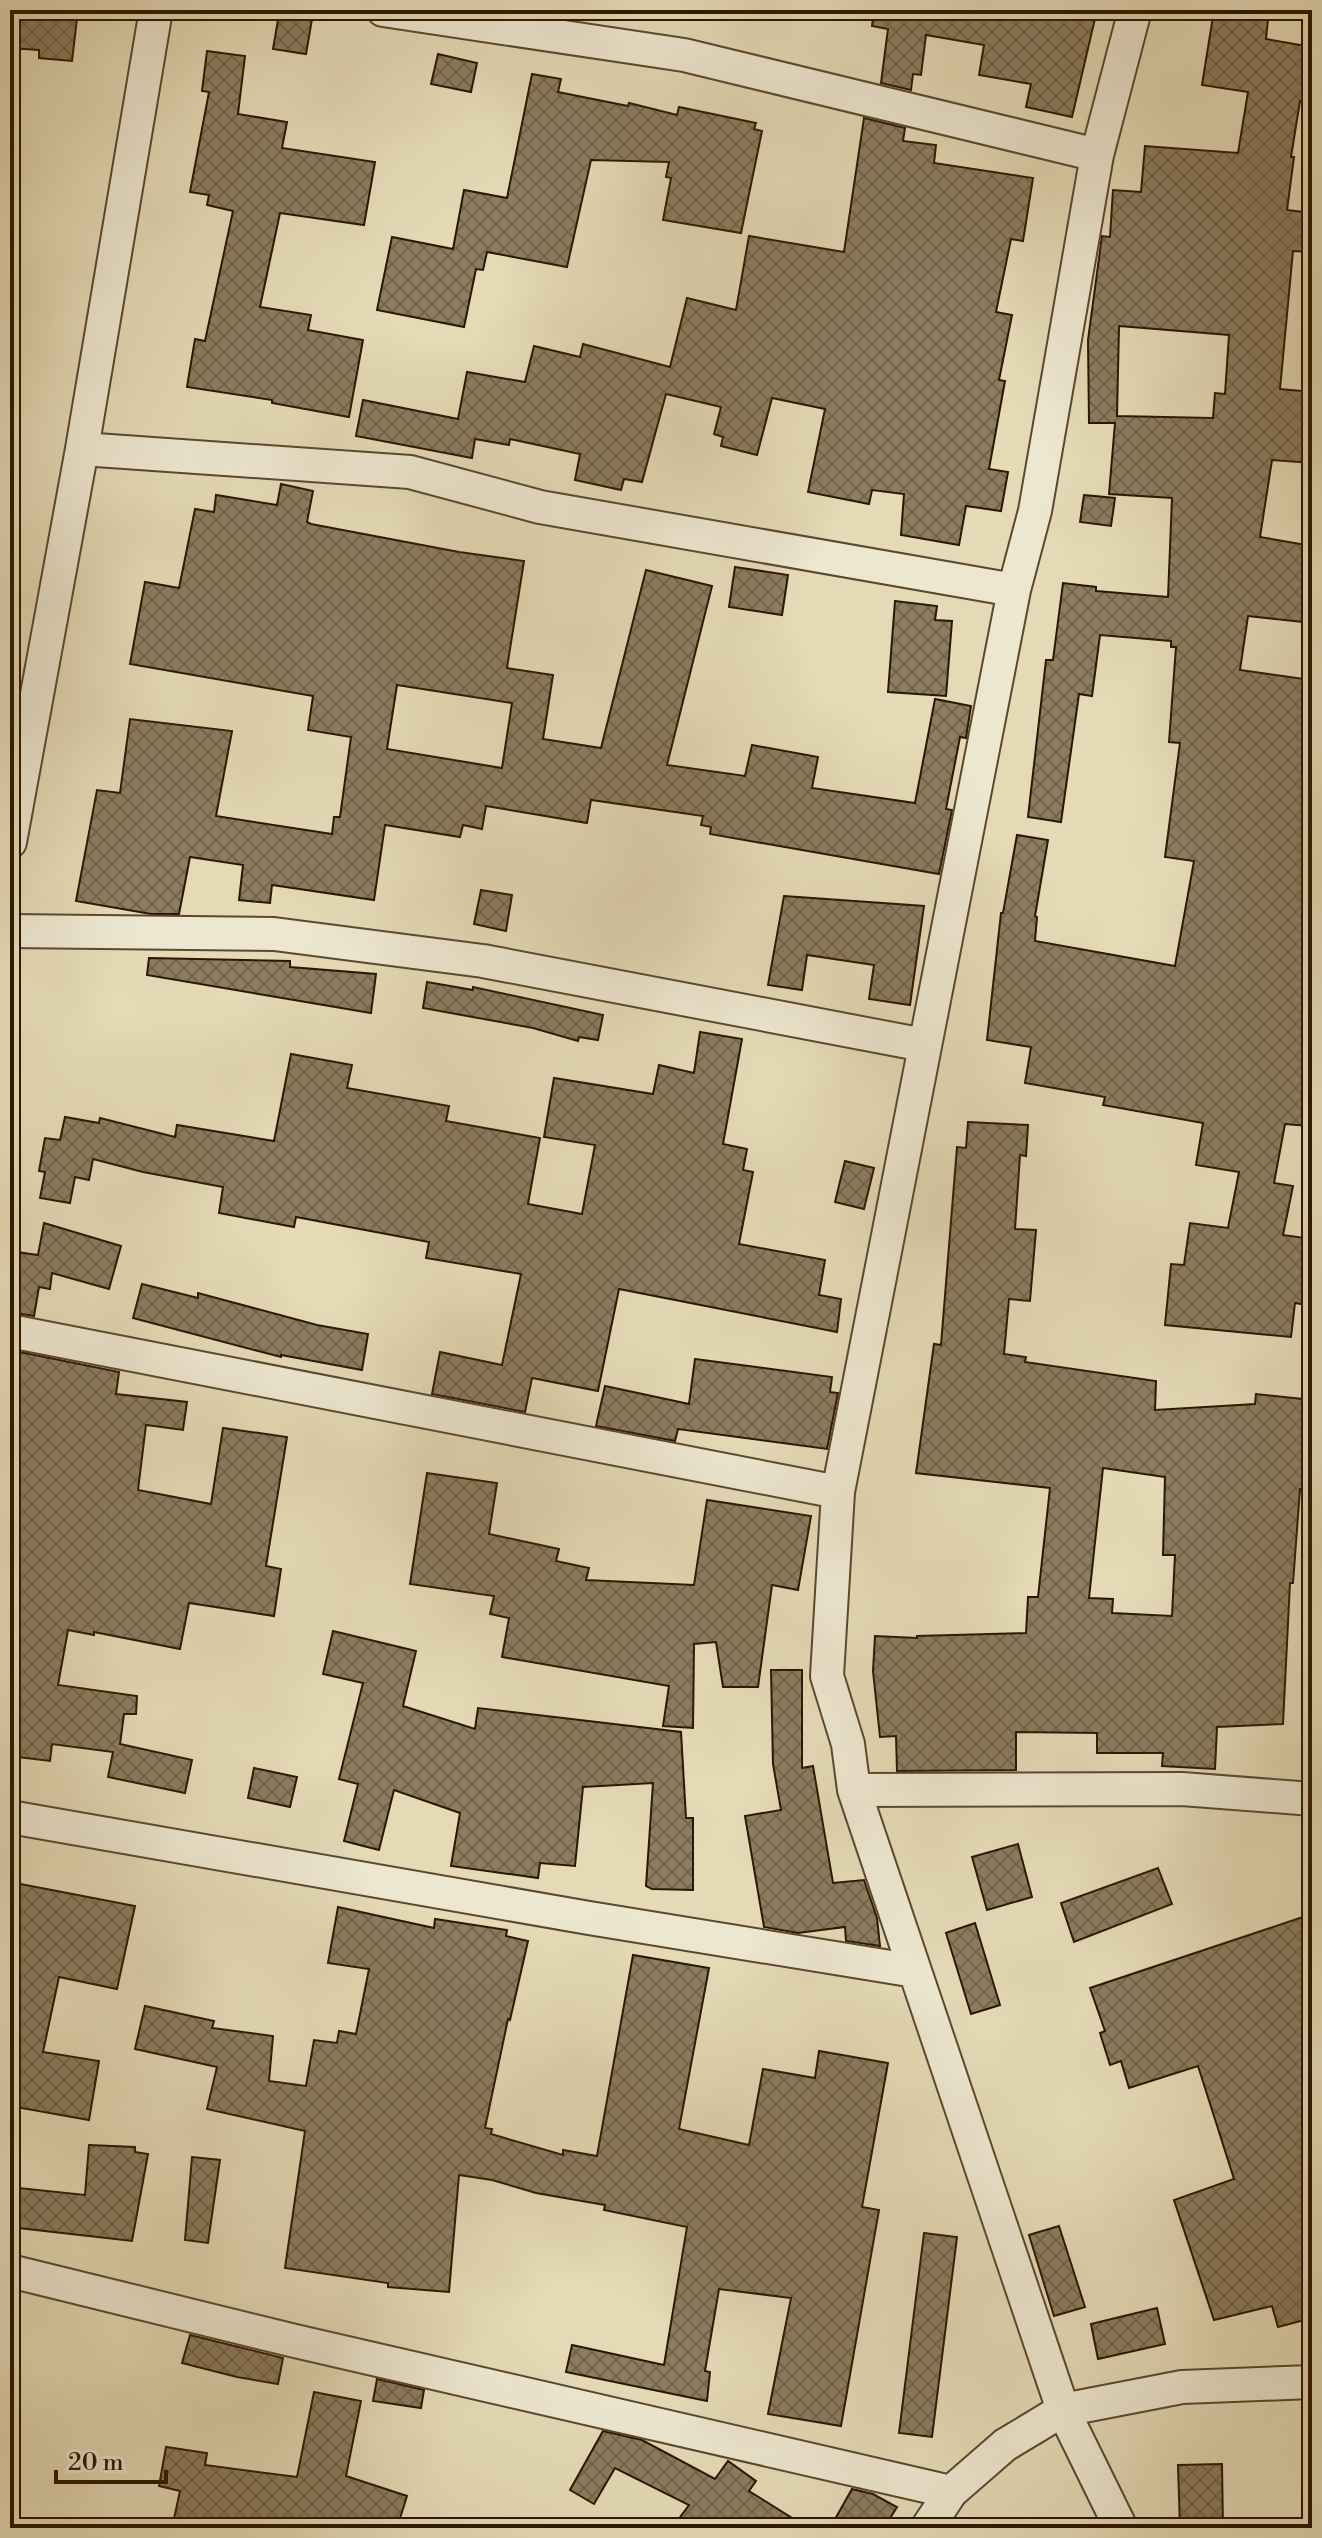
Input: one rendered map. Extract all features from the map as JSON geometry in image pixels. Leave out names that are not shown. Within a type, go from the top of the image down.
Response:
[{"type":"street","points":[[10,842],[82,449],[156,10]]},
{"type":"street","points":[[383,10],[684,55],[1097,155]]},
{"type":"street","points":[[1121,2528],[1063,2410],[854,1790],[848,1744],[827,1676],[838,1492],[1014,590],[1035,511],[1097,155],[1135,10]]},
{"type":"street","points":[[82,449],[410,472],[540,507],[1014,590]]},
{"type":"street","points":[[10,931],[274,934],[483,961],[924,1045]]},
{"type":"street","points":[[10,1331],[838,1492]]},
{"type":"street","points":[[854,1790],[1182,1789],[1312,1799]]},
{"type":"street","points":[[10,1817],[589,1918],[915,1971]]},
{"type":"street","points":[[10,2271],[295,2341],[951,2492]]},
{"type":"street","points":[[927,2528],[951,2492],[1005,2445],[1063,2410],[1182,2387],[1312,2382]]},
{"type":"building","points":[[10,10],[78,10],[72,61],[39,58],[39,50],[10,48]]},
{"type":"building","points":[[874,10],[1097,10],[1072,117],[1026,107],[1031,84],[979,75],[984,45],[926,35],[921,75],[913,74],[911,90],[881,83],[888,29],[872,26]]},
{"type":"building","points":[[1214,10],[1269,10],[1266,39],[1312,47],[1312,103],[1300,101],[1287,210],[1312,213],[1312,252],[1293,251],[1280,389],[1312,392],[1312,463],[1272,460],[1260,537],[1312,546],[1312,623],[1248,616],[1240,670],[1312,680],[1312,1091],[1308,1126],[1285,1124],[1274,1183],[1293,1186],[1283,1235],[1312,1239],[1307,1305],[1295,1303],[1291,1337],[1165,1325],[1171,1264],[1184,1265],[1190,1223],[1228,1228],[1239,1172],[1196,1165],[1203,1123],[1103,1105],[1105,1097],[1025,1083],[1031,1047],[987,1040],[1001,913],[1017,835],[1048,840],[1035,916],[1035,941],[1175,966],[1194,861],[1165,857],[1180,743],[1169,742],[1176,647],[1171,647],[1171,641],[1100,635],[1092,696],[1079,694],[1061,822],[1028,817],[1046,660],[1053,660],[1063,583],[1096,587],[1096,591],[1168,597],[1172,498],[1109,494],[1115,423],[1089,423],[1088,340],[1102,236],[1110,237],[1113,190],[1141,192],[1145,146],[1238,153],[1248,92],[1202,85]],"holes":[[[1119,326],[1229,335],[1225,394],[1215,393],[1213,418],[1117,416]]]},
{"type":"building","points":[[279,14],[312,19],[306,54],[273,49]]},
{"type":"building","points":[[207,51],[245,56],[238,114],[287,122],[282,148],[375,162],[364,225],[280,213],[260,307],[311,315],[308,330],[363,340],[349,417],[272,403],[272,400],[187,387],[195,339],[205,341],[233,211],[207,205],[209,195],[190,192],[209,92],[202,91]]},
{"type":"building","points":[[438,54],[477,63],[471,92],[431,84]]},
{"type":"building","points":[[532,74],[561,79],[558,92],[628,106],[629,103],[677,115],[679,107],[756,123],[754,129],[762,131],[741,233],[663,220],[671,178],[666,177],[669,162],[591,160],[567,267],[487,252],[483,270],[476,269],[464,327],[377,310],[392,237],[453,249],[464,190],[507,198]]},
{"type":"building","points":[[864,118],[905,128],[903,141],[936,145],[934,163],[1033,178],[1023,241],[1011,239],[996,312],[1012,315],[999,380],[1005,381],[989,469],[1008,472],[1001,511],[966,506],[959,545],[901,535],[904,494],[872,490],[869,504],[808,492],[825,409],[772,398],[757,455],[721,446],[723,437],[714,434],[721,407],[666,394],[642,482],[624,479],[621,490],[575,480],[580,454],[510,439],[509,445],[475,439],[472,458],[356,436],[363,400],[458,419],[467,372],[525,382],[534,346],[580,357],[583,344],[670,367],[687,298],[736,310],[749,236],[844,252]]},
{"type":"building","points":[[281,484],[313,491],[307,522],[311,524],[524,561],[507,668],[553,675],[543,739],[601,748],[646,570],[712,586],[667,765],[745,776],[752,745],[818,757],[812,788],[915,803],[935,699],[971,706],[966,738],[960,737],[946,809],[952,810],[939,874],[710,834],[711,827],[701,825],[703,816],[591,800],[587,823],[486,806],[482,829],[463,825],[460,837],[385,825],[374,900],[272,885],[270,903],[239,900],[243,865],[190,857],[179,914],[151,914],[76,901],[97,790],[120,793],[130,719],[232,731],[216,816],[332,834],[334,817],[340,817],[351,737],[308,730],[313,696],[130,664],[145,582],[179,588],[195,509],[214,512],[216,495],[277,505]],"holes":[[[397,685],[512,703],[502,768],[387,749]]]},
{"type":"building","points":[[1084,495],[1115,498],[1111,526],[1080,522]]},
{"type":"building","points":[[735,567],[788,575],[782,615],[729,607]]},
{"type":"building","points":[[895,601],[937,606],[935,620],[952,621],[946,696],[888,692]]},
{"type":"building","points":[[481,890],[512,895],[506,931],[474,924]]},
{"type":"building","points":[[784,896],[924,906],[910,1005],[869,999],[874,965],[807,955],[802,990],[768,985]]},
{"type":"building","points":[[149,958],[290,961],[290,967],[376,974],[371,1013],[147,975]]},
{"type":"building","points":[[427,982],[473,990],[473,987],[603,1015],[598,1040],[579,1037],[578,1041],[533,1028],[423,1008]]},
{"type":"building","points":[[700,1032],[742,1039],[723,1144],[747,1149],[743,1170],[753,1172],[739,1244],[825,1260],[819,1295],[841,1299],[837,1332],[619,1289],[598,1391],[532,1378],[525,1412],[432,1394],[440,1352],[502,1365],[521,1274],[426,1258],[429,1242],[296,1217],[294,1227],[219,1213],[223,1187],[93,1159],[89,1180],[75,1177],[70,1203],[40,1198],[45,1172],[39,1171],[45,1138],[60,1140],[65,1117],[99,1123],[100,1118],[175,1137],[177,1125],[274,1141],[291,1054],[352,1065],[347,1088],[449,1106],[446,1121],[540,1138],[528,1204],[582,1214],[595,1145],[544,1137],[554,1078],[653,1094],[659,1065],[694,1073]]},
{"type":"building","points":[[968,1122],[1028,1125],[1026,1156],[1020,1155],[1015,1229],[1036,1230],[1030,1301],[1009,1299],[1004,1354],[1026,1357],[1025,1362],[1156,1381],[1155,1410],[1255,1404],[1256,1394],[1312,1400],[1312,1490],[1300,1489],[1293,1583],[1290,1583],[1283,1724],[1217,1727],[1215,1769],[1162,1766],[1163,1753],[1097,1753],[1097,1733],[1016,1732],[1016,1770],[897,1771],[896,1736],[880,1737],[873,1671],[875,1636],[917,1638],[1026,1633],[1028,1597],[1038,1597],[1050,1488],[916,1473],[934,1344],[941,1345],[957,1147],[966,1148]],"holes":[[[1103,1468],[1165,1477],[1163,1555],[1175,1555],[1172,1616],[1112,1613],[1113,1599],[1089,1598]]]},
{"type":"building","points":[[845,1161],[874,1168],[864,1209],[835,1202]]},
{"type":"building","points":[[44,1223],[121,1246],[109,1289],[52,1273],[50,1289],[39,1287],[34,1316],[10,1312],[10,1251],[38,1255]]},
{"type":"building","points":[[142,1284],[198,1298],[198,1293],[317,1325],[368,1334],[362,1370],[281,1357],[133,1318]]},
{"type":"building","points":[[10,1350],[119,1372],[116,1394],[187,1402],[183,1430],[146,1425],[138,1490],[211,1504],[223,1428],[287,1437],[266,1566],[281,1569],[274,1616],[189,1603],[180,1649],[68,1630],[58,1685],[137,1696],[136,1714],[124,1714],[120,1744],[192,1760],[185,1793],[108,1777],[113,1752],[52,1744],[50,1761],[10,1756],[10,1599],[15,1569],[10,1568]]},
{"type":"building","points":[[695,1359],[832,1377],[830,1392],[838,1393],[827,1449],[678,1429],[675,1441],[596,1426],[605,1386],[689,1404]]},
{"type":"building","points":[[427,1473],[497,1483],[489,1534],[559,1549],[556,1561],[589,1568],[586,1580],[694,1585],[707,1500],[811,1516],[798,1590],[772,1585],[758,1687],[723,1687],[716,1642],[694,1644],[693,1728],[663,1726],[669,1686],[502,1657],[509,1618],[490,1614],[494,1596],[410,1584]]},
{"type":"building","points":[[333,1631],[416,1651],[403,1706],[475,1729],[478,1708],[681,1732],[686,1818],[693,1818],[693,1890],[652,1889],[646,1886],[653,1783],[583,1787],[575,1866],[540,1863],[538,1878],[451,1866],[460,1813],[394,1790],[379,1850],[344,1841],[358,1784],[339,1779],[363,1683],[323,1674]]},
{"type":"building","points":[[771,1670],[802,1670],[802,1768],[813,1766],[833,1883],[864,1880],[877,1918],[880,1946],[846,1941],[845,1927],[798,1933],[764,1927],[745,1816],[781,1810],[773,1764]]},
{"type":"building","points":[[254,1768],[297,1777],[290,1807],[248,1798]]},
{"type":"building","points":[[1018,1844],[1032,1897],[987,1910],[972,1857]]},
{"type":"building","points":[[1158,1868],[1172,1904],[1074,1942],[1061,1903]]},
{"type":"building","points":[[10,1882],[135,1906],[117,1989],[59,1977],[43,2052],[99,2061],[89,2120],[10,2106]]},
{"type":"building","points":[[338,1907],[434,1928],[435,1919],[507,1930],[506,1936],[528,1941],[485,2128],[492,2129],[491,2134],[563,2155],[563,2150],[597,2156],[633,1955],[709,1968],[679,2129],[749,2145],[763,2069],[815,2078],[819,2051],[888,2063],[862,2207],[879,2210],[841,2426],[768,2414],[791,2298],[719,2289],[705,2371],[710,2372],[707,2401],[566,2372],[572,2345],[664,2365],[687,2227],[604,2210],[605,2205],[459,2175],[449,2292],[388,2287],[388,2283],[285,2268],[305,2131],[207,2109],[217,2067],[135,2049],[145,2006],[214,2021],[212,2028],[273,2036],[269,2081],[306,2086],[314,2040],[337,2043],[339,2031],[356,2034],[369,1969],[328,1963]]},
{"type":"building","points":[[1312,1914],[1312,2100],[1304,2103],[1312,2137],[1312,2318],[1278,2327],[1272,2306],[1214,2320],[1174,2200],[1234,2179],[1198,2066],[1129,2088],[1121,2061],[1110,2065],[1100,2033],[1105,2031],[1090,1988]]},
{"type":"building","points":[[975,1923],[1000,2005],[971,2014],[946,1933]]},
{"type":"building","points":[[89,2145],[135,2147],[135,2152],[148,2154],[132,2241],[10,2227],[10,2187],[85,2195]]},
{"type":"building","points":[[192,2157],[220,2160],[208,2243],[185,2240]]},
{"type":"building","points":[[1059,2226],[1085,2307],[1054,2316],[1029,2235]]},
{"type":"building","points":[[924,2233],[957,2237],[932,2437],[899,2433]]},
{"type":"building","points":[[1157,2308],[1165,2344],[1098,2359],[1091,2324]]},
{"type":"building","points":[[190,2335],[283,2358],[278,2384],[182,2363]]},
{"type":"building","points":[[377,2379],[424,2390],[421,2408],[373,2401]]},
{"type":"building","points":[[314,2392],[361,2401],[346,2476],[407,2496],[397,2528],[172,2528],[180,2491],[159,2486],[166,2447],[207,2453],[205,2465],[297,2477]]},
{"type":"building","points":[[603,2431],[642,2440],[715,2479],[728,2461],[756,2481],[749,2491],[808,2528],[672,2528],[689,2505],[615,2468],[594,2504],[570,2490]]},
{"type":"building","points":[[1222,2464],[1223,2528],[1180,2528],[1178,2465]]},
{"type":"building","points":[[852,2489],[873,2494],[897,2507],[884,2528],[830,2528]]}]
